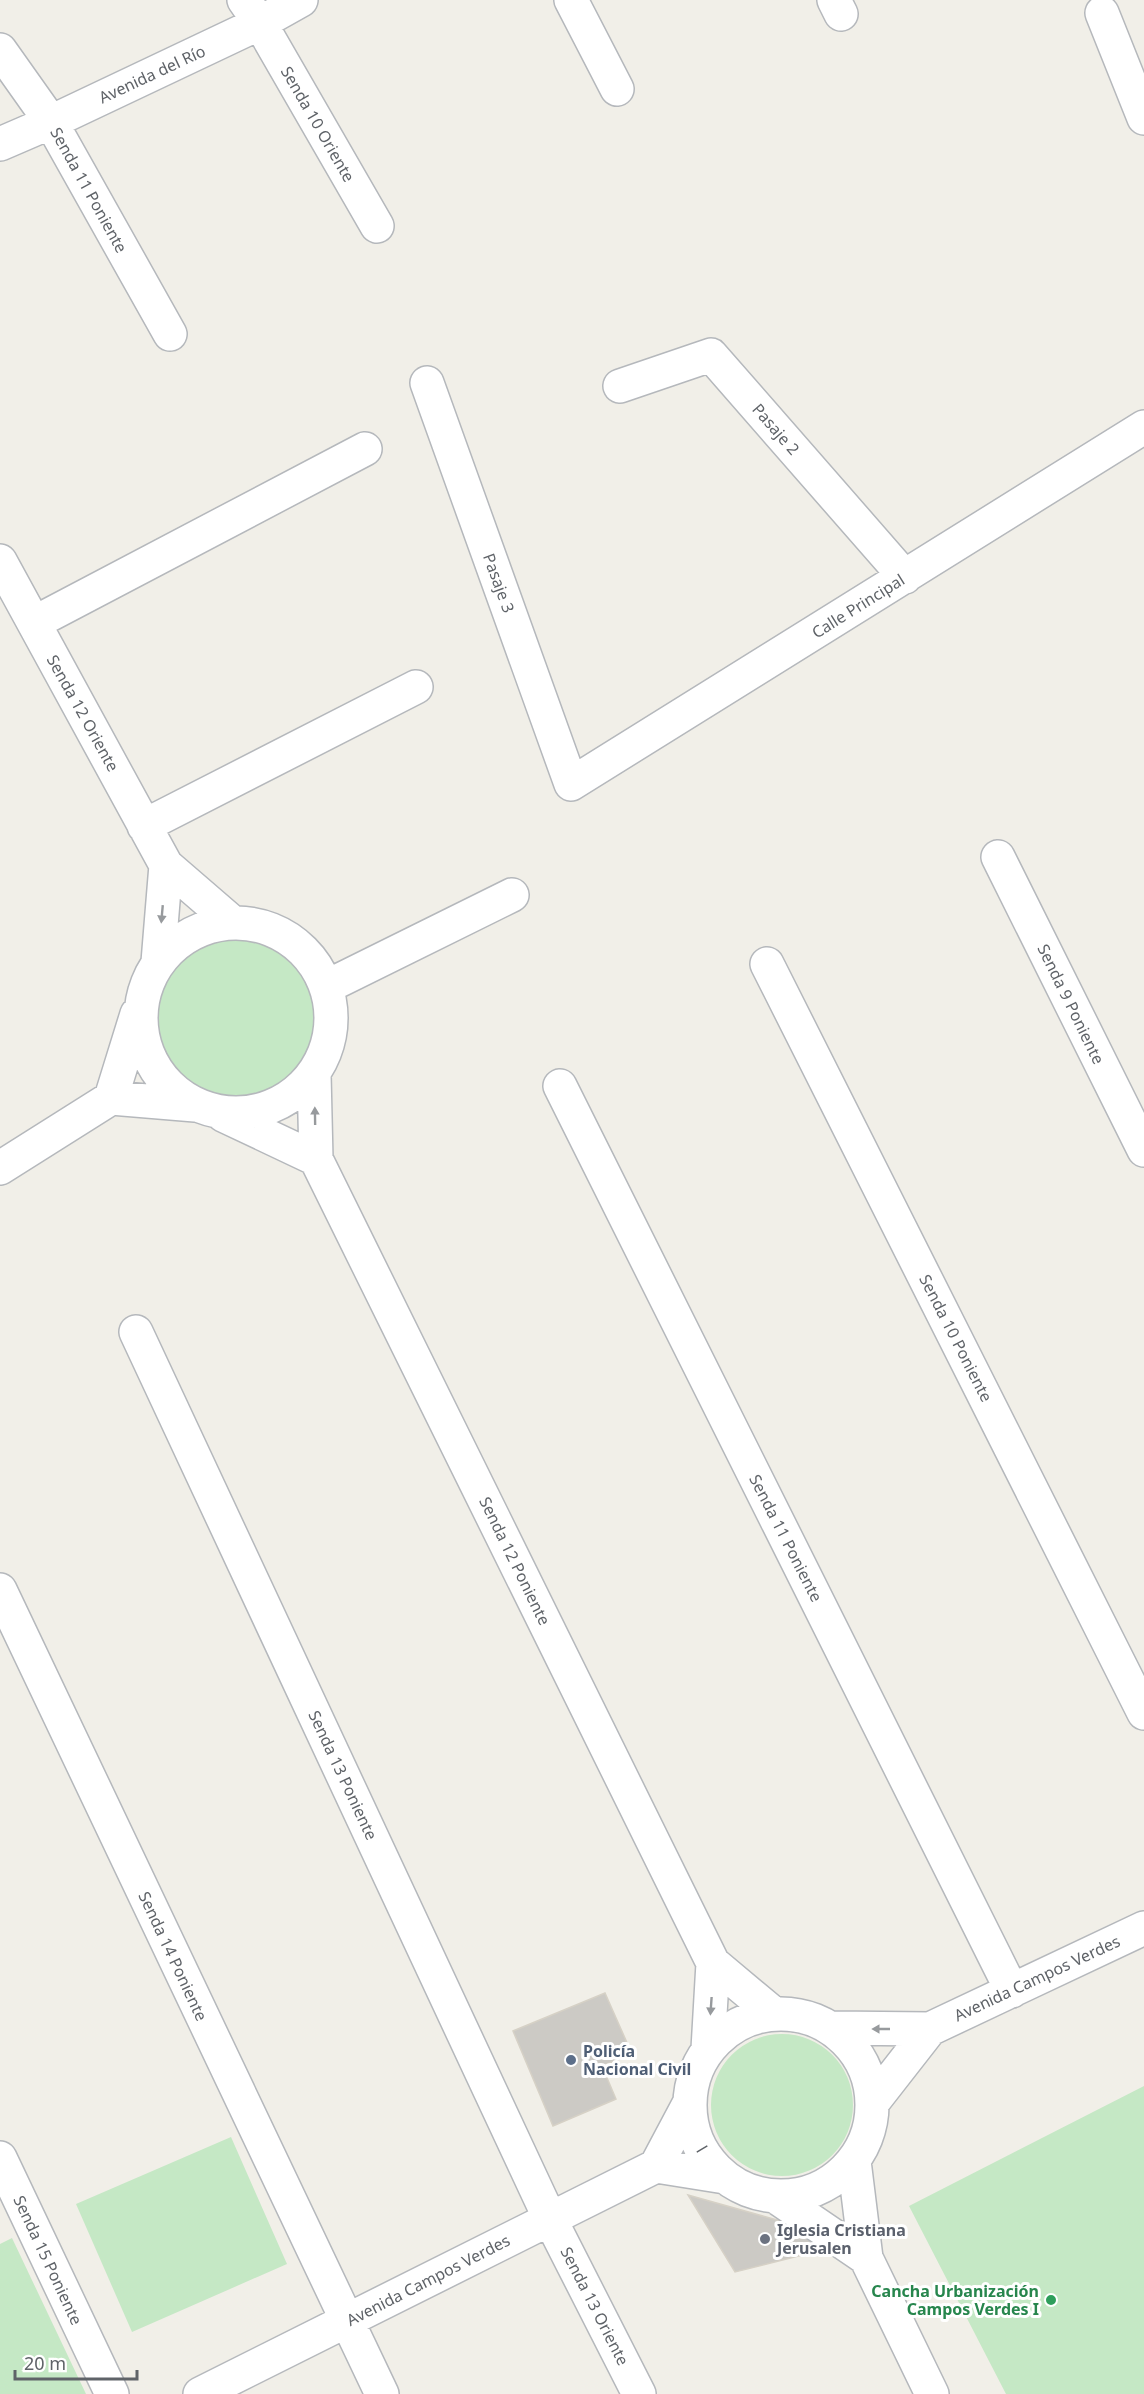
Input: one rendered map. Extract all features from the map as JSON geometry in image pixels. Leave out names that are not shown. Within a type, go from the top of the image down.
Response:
[{"type":"street","name":"Avenida del Río","points":[[0,144],[51,122],[252,11],[301,0]]},
{"type":"street","points":[[572,0],[617,89]]},
{"type":"street","name":"Senda 10 Oriente","points":[[252,11],[377,226]]},
{"type":"street","points":[[1102,13],[1144,118]]},
{"type":"street","name":"Senda 11 Poniente","points":[[0,50],[51,122],[170,334]]},
{"type":"street","name":"Pasaje 2","points":[[620,386],[711,355],[905,577]]},
{"type":"street","name":"Pasaje 3","points":[[427,383],[571,784]]},
{"type":"street","name":"Calle Principal","points":[[571,784],[1144,427]]},
{"type":"street","points":[[34,623],[365,448]]},
{"type":"street","name":"Senda 12 Oriente","points":[[0,561],[166,865],[232,922]]},
{"type":"street","points":[[144,826],[416,687]]},
{"type":"street","name":"Senda 9 Poniente","points":[[998,857],[1144,1150]]},
{"type":"street","points":[[158,962],[166,865]]},
{"type":"street","points":[[326,987],[512,895]]},
{"type":"street","points":[[1,1166],[111,1098],[240,1114],[261,1111],[281,1103],[300,1090],[314,1074],[327,1047],[331,1017],[326,987],[312,961],[290,940],[263,926],[232,922],[204,928],[178,941],[158,962],[148,980],[111,1098]]},
{"type":"street","name":"Senda 10 Poniente","points":[[767,964],[1144,1713]]},
{"type":"street","points":[[141,1001],[140,1026],[149,1058],[157,1073],[174,1091],[316,1159]]},
{"type":"street","name":"Senda 12 Poniente","points":[[314,1074],[316,1159],[713,1963],[774,2014]]},
{"type":"street","name":"Senda 11 Poniente","points":[[560,1086],[1012,1991]]},
{"type":"street","name":"Senda 13 Poniente","points":[[136,1332],[550,2219]]},
{"type":"street","name":"Senda 14 Poniente","points":[[0,1590],[382,2394]]},
{"type":"street","name":"Avenida Campos Verdes","points":[[832,2028],[930,2029],[1144,1928]]},
{"type":"street","name":"Senda 12 Poniente","points":[[708,2049],[713,1963]]},
{"type":"street","name":"l","points":[[774,2014],[804,2017],[832,2028],[861,2060],[869,2080],[873,2102],[871,2122],[865,2143],[854,2161],[838,2177],[819,2188],[798,2195],[775,2196],[757,2193],[725,2177],[710,2162],[699,2144],[692,2123],[690,2102],[692,2084],[698,2065],[708,2049],[721,2035],[737,2024],[755,2017],[774,2014]]},
{"type":"street","name":"Avenida Campos Verdes","points":[[873,2102],[930,2029]]},
{"type":"street","points":[[690,2102],[656,2166],[725,2177]]},
{"type":"street","name":"Senda 15 Poniente","points":[[0,2158],[112,2394]]},
{"type":"street","points":[[854,2161],[866,2258],[932,2394]]},
{"type":"street","name":"Avenida Campos Verdes","points":[[200,2394],[656,2166]]},
{"type":"street","points":[[775,2196],[866,2258]]},
{"type":"street","name":"Senda 13 Oriente","points":[[550,2219],[639,2394]]},
{"type":"green space","points":[[236,940],[251,941],[266,946],[280,953],[291,963],[301,974],[308,988],[313,1003],[313,1033],[308,1048],[301,1062],[291,1073],[280,1083],[266,1090],[251,1095],[236,1096],[221,1095],[206,1090],[192,1083],[181,1073],[171,1062],[164,1048],[159,1033],[158,1018],[159,1003],[164,988],[171,974],[181,963],[192,953],[206,946],[221,941]]},
{"type":"green space","points":[[782,2034],[809,2040],[832,2055],[847,2078],[853,2105],[847,2132],[832,2155],[809,2170],[782,2176],[755,2170],[732,2155],[717,2132],[711,2105],[717,2078],[732,2055],[755,2040]]},
{"type":"green space","name":"Cancha Urbanización Campos Verdes I","points":[[1144,2086],[1144,2394],[1006,2394],[909,2206]]},
{"type":"green space","points":[[231,2137],[287,2264],[132,2332],[76,2204]]},
{"type":"green space","points":[[12,2238],[86,2394],[0,2394],[0,2244]]},
{"type":"building","name":"Policía Nacional Civil","points":[[605,1993],[632,2054],[602,2066],[616,2099],[553,2126],[513,2031]]},
{"type":"building","name":"Iglesia Cristiana Jerusalen","points":[[688,2195],[809,2229],[822,2250],[735,2272]]},
{"type":"place","name":"Policía Nacional Civil","points":[[571,2060]]},
{"type":"place","name":"Iglesia Cristiana Jerusalen","points":[[765,2239]]},
{"type":"place","name":"Cancha Urbanización Campos Verdes I","points":[[1051,2300]]}]
